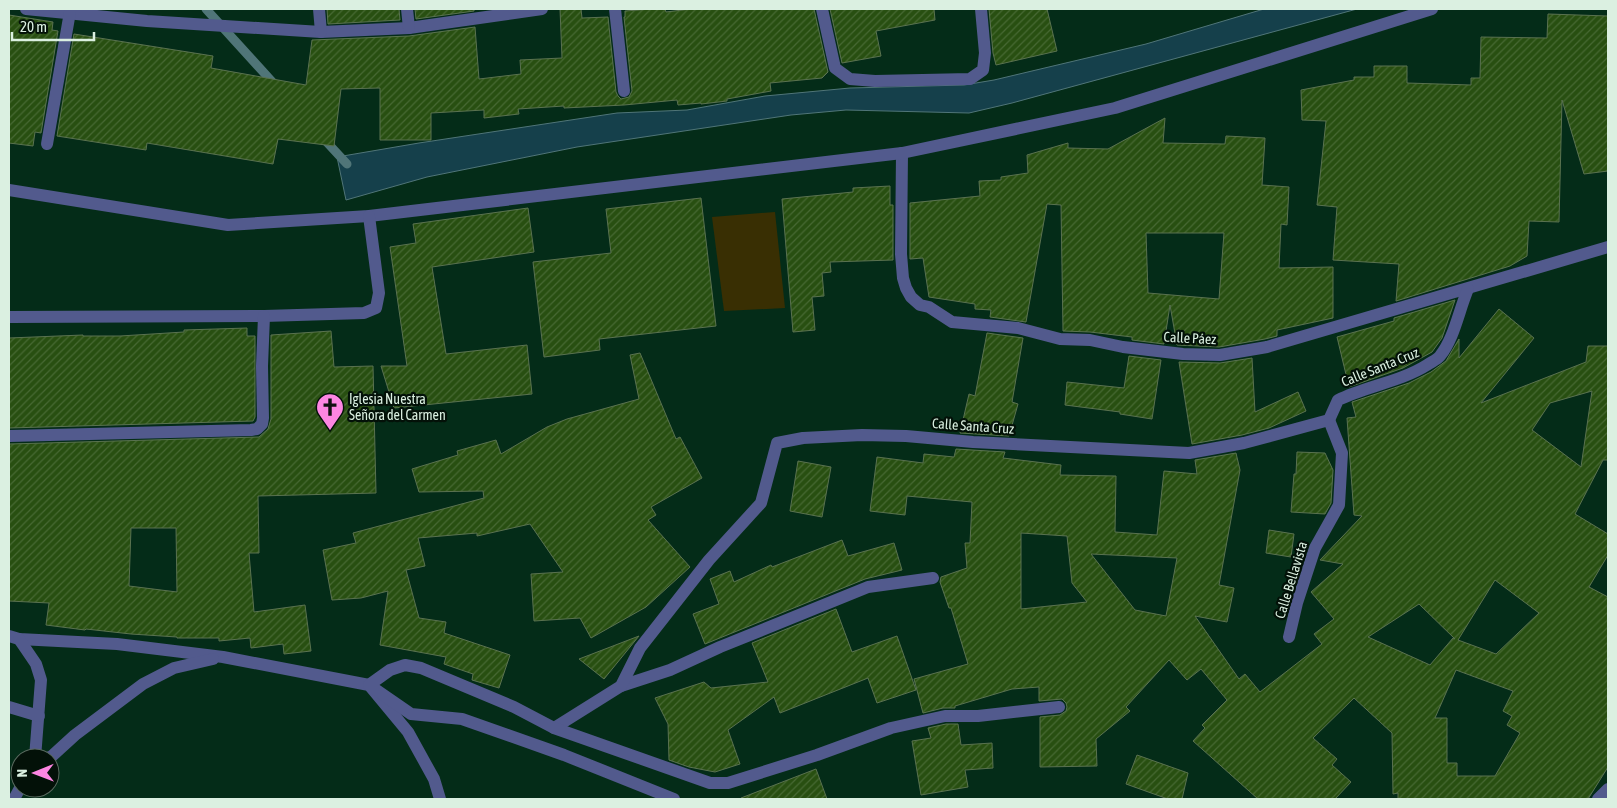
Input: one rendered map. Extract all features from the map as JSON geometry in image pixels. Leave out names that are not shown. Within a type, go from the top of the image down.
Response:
[{"type":"street","points":[[26,9],[146,21],[321,32],[409,28],[516,11],[542,9]]},
{"type":"street","points":[[319,9],[321,32]]},
{"type":"street","points":[[407,9],[409,28]]},
{"type":"street","points":[[614,9],[624,91]]},
{"type":"street","points":[[822,9],[835,68],[850,79],[874,81],[970,79],[983,70],[985,53],[981,9]]},
{"type":"street","points":[[9,190],[228,226],[369,216],[902,153],[1115,108],[1432,9]]},
{"type":"street","points":[[47,144],[70,12]]},
{"type":"street","name":"Calle Páez","points":[[902,153],[901,254],[903,278],[906,288],[912,297],[920,305],[929,307],[952,322],[1018,328],[1060,339],[1090,340],[1123,347],[1183,354],[1220,355],[1267,347],[1608,247]]},
{"type":"street","points":[[9,317],[264,316],[364,312],[376,308],[379,293],[369,216]]},
{"type":"street","name":"Calle Santa Cruz","points":[[621,686],[640,648],[709,560],[762,503],[777,443],[803,438],[862,435],[906,436],[973,442],[1189,453],[1244,443],[1329,420],[1338,400],[1350,394],[1415,372],[1439,357],[1454,330],[1468,289]]},
{"type":"street","points":[[9,436],[257,429],[262,424],[264,316]]},
{"type":"street","name":"Calle Bellavista","points":[[1290,637],[1297,603],[1315,548],[1338,506],[1342,453],[1329,420]]},
{"type":"street","points":[[554,728],[621,686],[670,670],[720,647],[868,587],[933,578]]},
{"type":"street","points":[[14,638],[117,644],[223,657],[369,685],[411,714],[462,719],[564,755],[674,799]]},
{"type":"street","points":[[14,638],[36,664],[41,680],[36,748]]},
{"type":"street","points":[[60,749],[75,735],[143,684],[174,668],[223,657]]},
{"type":"street","points":[[369,685],[390,670],[405,665],[421,668],[514,707],[554,728],[710,783],[728,783],[891,728],[945,716],[978,716],[1059,707]]},
{"type":"street","points":[[369,685],[408,732],[434,779],[440,799]]},
{"type":"street","points":[[9,707],[39,716]]},
{"type":"street","points":[[1598,799],[1608,788]]},
{"type":"shaded area","points":[[775,212],[785,308],[724,311],[712,217]]},
{"type":"water","points":[[1264,9],[1357,9],[969,113],[846,110],[791,115],[577,147],[427,177],[346,200],[337,157],[617,113],[687,110],[765,96],[850,88],[964,85],[994,80],[1146,44]]},
{"type":"building","points":[[327,9],[399,9],[400,20],[328,24]]},
{"type":"building","points":[[415,9],[474,9],[474,11],[416,19]]},
{"type":"building","points":[[560,9],[581,9],[582,18],[608,17],[616,92],[621,99],[629,97],[632,91],[624,17],[625,11],[652,9],[665,9],[666,12],[691,9],[814,9],[828,72],[822,78],[770,83],[771,91],[727,99],[727,101],[701,104],[678,105],[677,100],[624,105],[564,108],[564,106],[518,109],[519,114],[484,118],[484,110],[431,113],[431,140],[380,140],[380,88],[341,89],[334,146],[278,139],[273,164],[147,143],[146,150],[57,136],[74,34],[213,56],[211,68],[306,85],[312,40],[409,36],[475,27],[479,79],[521,74],[520,60],[562,58]]},
{"type":"building","points":[[830,9],[934,9],[935,20],[876,31],[881,56],[842,63]]},
{"type":"building","points":[[989,9],[1047,9],[1057,51],[996,65]]},
{"type":"building","points":[[1548,14],[1608,16],[1608,171],[1584,174],[1562,100],[1559,222],[1529,221],[1527,256],[1510,266],[1396,301],[1399,264],[1333,260],[1337,207],[1317,205],[1326,121],[1302,120],[1301,90],[1354,80],[1354,77],[1374,77],[1374,66],[1407,66],[1407,83],[1471,85],[1471,78],[1480,78],[1481,37],[1547,38]]},
{"type":"building","points":[[9,15],[53,22],[52,30],[58,31],[41,133],[35,132],[33,146],[9,143]]},
{"type":"building","points":[[1165,118],[1163,143],[1225,144],[1226,136],[1265,138],[1262,185],[1289,187],[1287,225],[1281,224],[1279,268],[1333,267],[1333,318],[1277,330],[1277,336],[1219,347],[1177,345],[1170,305],[1164,344],[1132,340],[1132,337],[1063,331],[1061,205],[1047,204],[1026,322],[990,317],[991,310],[975,309],[975,304],[929,297],[923,258],[910,259],[910,203],[980,196],[979,181],[1001,180],[1001,177],[1028,173],[1027,155],[1068,143],[1068,148],[1108,149]],"holes":[[[1146,233],[1224,233],[1219,299],[1148,293]]]},
{"type":"building","points":[[890,186],[890,205],[893,205],[893,260],[830,262],[831,272],[822,273],[824,296],[812,297],[815,330],[793,332],[782,199],[853,192],[853,188]]},
{"type":"building","points":[[701,198],[716,326],[599,339],[600,350],[544,357],[533,262],[611,253],[606,209]]},
{"type":"building","points":[[528,208],[534,252],[432,267],[446,354],[527,345],[532,394],[394,408],[381,366],[407,366],[390,247],[416,243],[413,224]]},
{"type":"building","points":[[1455,300],[1442,338],[1432,352],[1403,368],[1349,387],[1337,337],[1394,321],[1394,318]]},
{"type":"building","points":[[1499,309],[1534,338],[1481,403],[1586,362],[1588,346],[1608,346],[1608,460],[1603,460],[1575,514],[1608,534],[1608,555],[1589,587],[1608,597],[1608,767],[1588,799],[1398,799],[1398,793],[1393,794],[1392,733],[1354,698],[1313,738],[1337,759],[1332,765],[1351,782],[1335,799],[1258,799],[1193,741],[1205,728],[1202,725],[1227,700],[1201,669],[1187,680],[1169,660],[1126,707],[1130,711],[1096,739],[1097,766],[1040,767],[1040,717],[1060,715],[1066,711],[1067,707],[1062,699],[1039,701],[1039,687],[1012,689],[955,706],[955,708],[943,708],[923,713],[914,679],[968,664],[951,608],[949,608],[940,582],[941,577],[967,568],[965,543],[970,543],[972,502],[907,496],[905,515],[870,511],[877,457],[923,463],[924,454],[954,457],[956,449],[1005,452],[1003,458],[1061,465],[1060,475],[1116,476],[1115,532],[1157,535],[1164,471],[1197,474],[1195,460],[1236,453],[1240,470],[1219,585],[1234,588],[1227,622],[1195,616],[1239,679],[1245,674],[1260,692],[1322,644],[1314,634],[1334,619],[1311,592],[1343,564],[1320,560],[1362,516],[1354,515],[1347,418],[1356,417],[1352,402],[1409,383],[1431,372],[1446,361],[1459,339],[1459,358]],"holes":[[[1592,391],[1581,467],[1532,430],[1550,403]],[[1021,533],[1067,536],[1072,583],[1087,602],[1021,609]],[[1091,554],[1177,558],[1166,616],[1135,610]],[[1495,580],[1539,613],[1496,654],[1458,640]],[[1419,604],[1455,639],[1453,638],[1430,665],[1368,637]],[[1456,670],[1513,691],[1503,711],[1512,716],[1507,725],[1520,733],[1495,776],[1457,776],[1457,763],[1447,763],[1447,718],[1435,718]]]},
{"type":"building","points":[[247,328],[247,336],[255,336],[255,417],[253,421],[9,428],[9,338],[83,335],[120,336],[184,332],[184,330]]},
{"type":"building","points":[[331,331],[334,367],[373,366],[376,493],[258,496],[259,553],[249,553],[254,612],[305,605],[311,651],[284,654],[283,644],[251,648],[250,638],[219,641],[219,638],[177,638],[46,625],[49,603],[9,601],[9,444],[259,437],[268,429],[271,419],[271,335]],"holes":[[[131,528],[176,528],[177,592],[129,586]]]},
{"type":"building","points":[[987,333],[1023,338],[1012,402],[1018,404],[1009,436],[960,433],[969,394],[975,396]]},
{"type":"building","points":[[640,353],[676,439],[680,437],[702,478],[651,507],[656,515],[648,520],[690,567],[646,607],[591,638],[580,618],[534,621],[531,574],[563,572],[530,524],[477,536],[477,533],[418,538],[425,566],[406,570],[419,618],[446,622],[444,633],[510,655],[499,688],[472,680],[473,674],[444,664],[446,657],[380,645],[388,591],[361,598],[332,600],[323,550],[356,543],[353,533],[484,498],[483,491],[419,492],[412,469],[458,455],[457,451],[496,440],[501,454],[547,427],[567,419],[639,399],[630,355]]},
{"type":"building","points":[[1129,356],[1161,360],[1152,419],[1120,414],[1120,412],[1065,405],[1067,382],[1124,388]]},
{"type":"building","points":[[1252,358],[1255,412],[1298,392],[1306,411],[1269,428],[1192,444],[1179,362],[1220,363]]},
{"type":"building","points":[[1297,452],[1325,453],[1333,470],[1331,503],[1325,514],[1291,512]]},
{"type":"building","points":[[798,461],[831,467],[822,517],[790,511]]},
{"type":"building","points":[[1269,530],[1294,534],[1291,557],[1266,553]]},
{"type":"building","points":[[842,540],[848,556],[894,543],[902,570],[865,579],[705,644],[693,614],[719,604],[710,579],[730,571],[734,582],[771,565],[772,567]]},
{"type":"building","points":[[836,609],[852,652],[897,636],[916,690],[877,703],[868,678],[780,713],[774,697],[728,730],[740,764],[715,772],[689,767],[669,760],[668,724],[655,698],[704,682],[711,688],[768,682],[752,643]]},
{"type":"building","points":[[639,636],[604,679],[579,659]]},
{"type":"building","points":[[946,724],[958,724],[961,745],[992,743],[993,768],[965,770],[968,787],[921,795],[912,741],[931,738],[928,728]]},
{"type":"building","points":[[1137,755],[1188,773],[1182,799],[1168,799],[1126,784]]},
{"type":"building","points":[[816,769],[827,799],[741,799],[741,798]]},
{"type":"waterway","points":[[206,9],[276,86]]},
{"type":"waterway","points":[[322,137],[347,164]]},
{"type":"place","name":"Iglesia Nuestra Señora del Carmen","points":[[330,431]]}]
